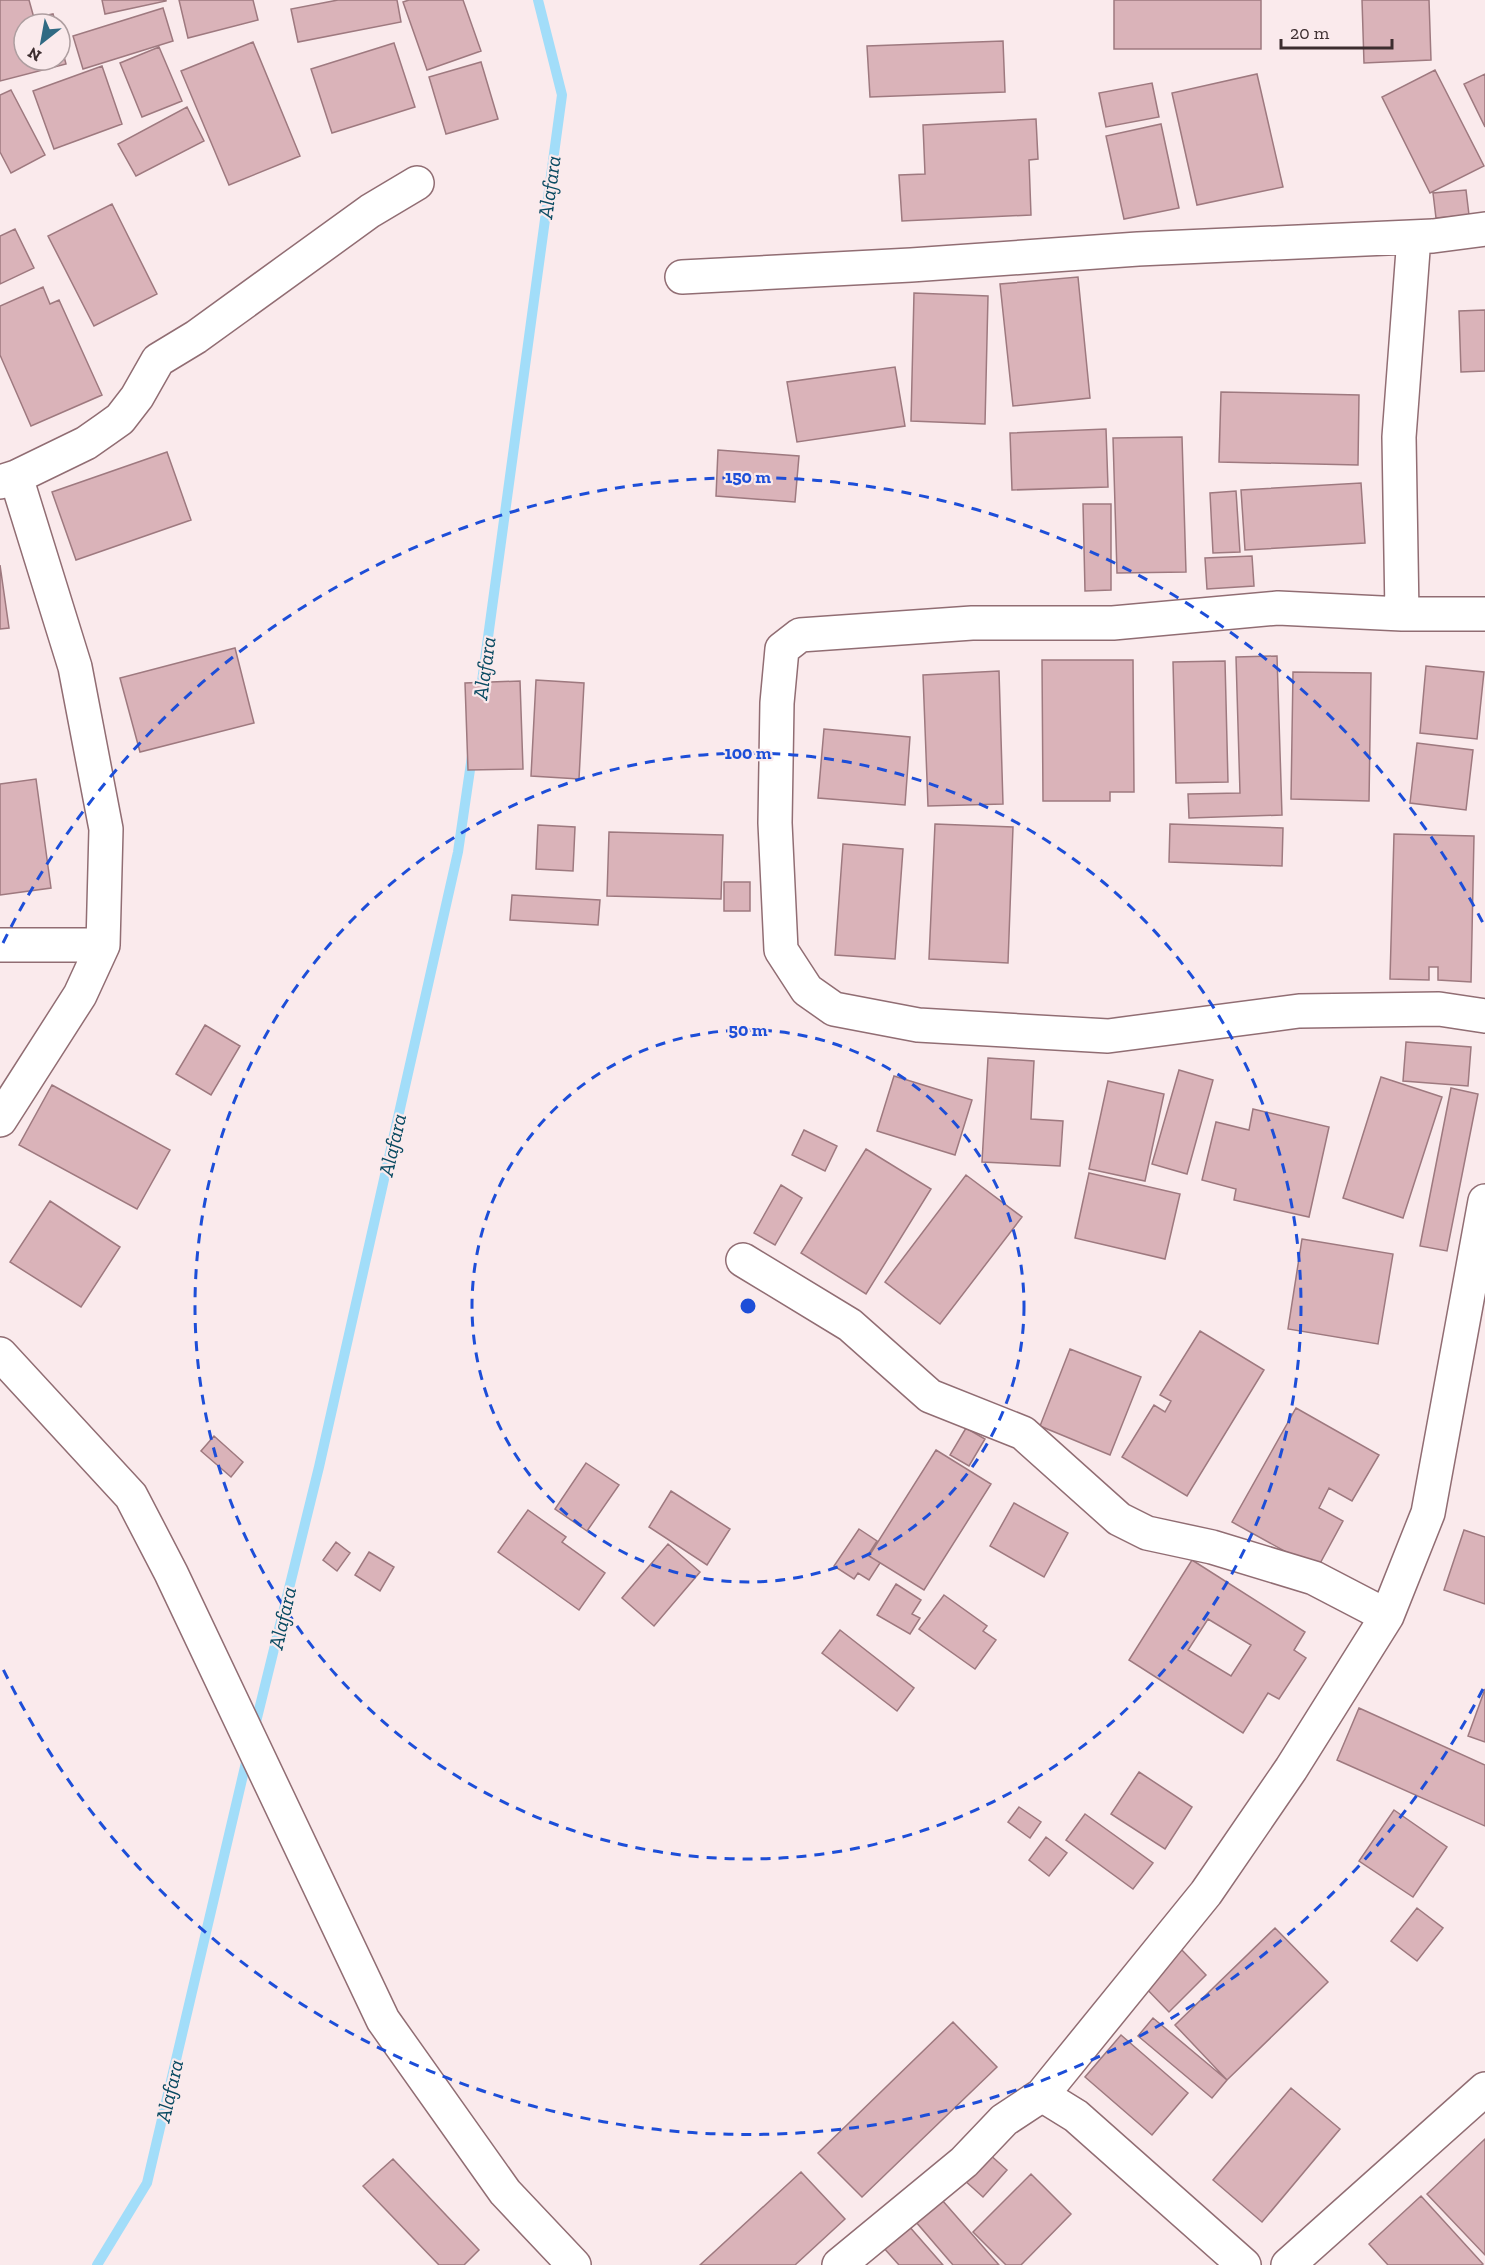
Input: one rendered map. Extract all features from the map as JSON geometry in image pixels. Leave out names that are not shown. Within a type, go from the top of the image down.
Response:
[{"type":"street","points":[[0,1120],[80,995],[103,945],[106,829],[75,666],[8,479],[86,443],[120,419],[137,397],[158,360],[196,337],[370,211],[417,183]]},
{"type":"street","points":[[682,277],[911,265],[1138,249],[1414,237],[1485,229]]},
{"type":"street","points":[[1402,614],[1399,437],[1414,237]]},
{"type":"street","points":[[1485,614],[1402,614],[1278,608],[1113,623],[972,623],[800,635],[782,649],[777,703],[774,823],[781,950],[807,990],[834,1009],[918,1024],[1108,1036],[1299,1011],[1439,1009],[1485,1016]]},
{"type":"street","points":[[0,945],[103,945]]},
{"type":"street","points":[[838,2265],[964,2162],[1004,2120],[1042,2095],[1206,1893],[1291,1769],[1387,1616],[1428,1513],[1485,1202]]},
{"type":"street","points":[[743,1260],[850,1325],[930,1396],[1023,1433],[1119,1519],[1147,1533],[1212,1547],[1314,1578],[1387,1616]]},
{"type":"street","points":[[0,1354],[131,1496],[171,1573],[383,2020],[505,2192],[574,2265]]},
{"type":"street","points":[[1288,2265],[1485,2089]]},
{"type":"street","points":[[1042,2095],[1076,2116],[1244,2265]]},
{"type":"building","points":[[0,0],[29,0],[32,12],[12,12],[12,72],[35,72],[0,81]]},
{"type":"building","points":[[102,0],[166,0],[166,1],[105,14]]},
{"type":"building","points":[[179,0],[253,0],[258,20],[188,38]]},
{"type":"building","points":[[338,0],[397,0],[401,22],[298,42],[291,9]]},
{"type":"building","points":[[463,0],[481,51],[427,70],[403,2]]},
{"type":"building","points":[[1114,0],[1261,0],[1261,49],[1114,49]]},
{"type":"building","points":[[1362,0],[1429,0],[1431,60],[1364,63]]},
{"type":"building","points":[[163,8],[173,41],[83,69],[73,36]]},
{"type":"building","points":[[1003,41],[1005,92],[870,97],[867,46]]},
{"type":"building","points":[[253,42],[300,156],[229,185],[181,71]]},
{"type":"building","points":[[394,43],[415,107],[332,133],[311,69]]},
{"type":"building","points":[[159,47],[182,101],[142,117],[120,63]]},
{"type":"building","points":[[481,62],[498,119],[446,134],[429,77]]},
{"type":"building","points":[[102,66],[122,124],[54,149],[33,91]]},
{"type":"building","points":[[1435,70],[1484,166],[1430,193],[1382,97]]},
{"type":"building","points":[[1257,74],[1283,187],[1197,205],[1172,93]]},
{"type":"building","points":[[1485,74],[1485,127],[1464,84]]},
{"type":"building","points":[[1152,83],[1159,117],[1106,127],[1099,93]]},
{"type":"building","points":[[11,90],[45,155],[11,173],[0,152],[0,95]]},
{"type":"building","points":[[187,107],[204,141],[136,176],[118,144]]},
{"type":"building","points":[[1036,119],[1038,159],[1029,160],[1031,215],[902,221],[899,175],[925,174],[923,125]]},
{"type":"building","points":[[1161,124],[1179,208],[1124,219],[1106,136]]},
{"type":"building","points":[[1466,190],[1469,215],[1436,218],[1433,193]]},
{"type":"building","points":[[112,204],[157,294],[94,326],[48,236]]},
{"type":"building","points":[[15,229],[34,268],[0,284],[0,236]]},
{"type":"building","points":[[1078,277],[1090,398],[1013,406],[1000,284]]},
{"type":"building","points":[[43,287],[50,304],[59,300],[102,395],[31,426],[0,355],[0,306]]},
{"type":"building","points":[[914,293],[988,296],[985,424],[911,421]]},
{"type":"building","points":[[1485,310],[1485,371],[1461,372],[1459,311]]},
{"type":"building","points":[[895,367],[905,426],[797,442],[787,382]]},
{"type":"building","points":[[1221,392],[1359,395],[1358,465],[1219,462]]},
{"type":"building","points":[[1106,429],[1108,487],[1012,490],[1010,433]]},
{"type":"building","points":[[1182,437],[1186,572],[1117,573],[1113,438]]},
{"type":"building","points":[[718,450],[799,456],[795,502],[716,496]]},
{"type":"building","points":[[167,452],[191,520],[76,560],[52,492]]},
{"type":"building","points":[[1361,483],[1365,543],[1245,550],[1241,490]]},
{"type":"building","points":[[1236,491],[1240,552],[1213,553],[1210,493]]},
{"type":"building","points":[[1083,504],[1111,504],[1111,590],[1085,591]]},
{"type":"building","points":[[1252,556],[1254,586],[1207,589],[1205,558]]},
{"type":"building","points":[[0,565],[9,628],[0,629]]},
{"type":"building","points":[[235,648],[254,723],[140,752],[120,678]]},
{"type":"building","points":[[1277,656],[1282,815],[1189,818],[1188,794],[1240,793],[1236,657]]},
{"type":"building","points":[[1042,660],[1133,660],[1134,792],[1110,792],[1110,801],[1043,801]]},
{"type":"building","points":[[1225,661],[1228,782],[1176,783],[1173,662]]},
{"type":"building","points":[[1426,666],[1484,672],[1477,739],[1420,733]]},
{"type":"building","points":[[999,671],[1003,804],[928,806],[923,675]]},
{"type":"building","points":[[1293,672],[1371,673],[1369,801],[1291,799]]},
{"type":"building","points":[[536,680],[584,683],[579,779],[531,776]]},
{"type":"building","points":[[520,681],[523,769],[468,770],[465,683]]},
{"type":"building","points":[[824,729],[910,737],[905,805],[818,798]]},
{"type":"building","points":[[1417,743],[1473,750],[1466,810],[1410,803]]},
{"type":"building","points":[[36,779],[51,888],[0,895],[0,784]]},
{"type":"building","points":[[935,824],[1013,827],[1008,963],[929,959]]},
{"type":"building","points":[[1170,824],[1283,828],[1282,866],[1169,862]]},
{"type":"building","points":[[538,825],[575,827],[573,871],[536,869]]},
{"type":"building","points":[[609,832],[723,835],[721,899],[607,896]]},
{"type":"building","points":[[1394,834],[1474,836],[1471,982],[1438,980],[1438,967],[1429,967],[1429,980],[1390,979]]},
{"type":"building","points":[[843,844],[903,849],[895,959],[835,955]]},
{"type":"building","points":[[724,882],[750,882],[750,911],[724,911]]},
{"type":"building","points":[[512,895],[600,900],[598,925],[510,920]]},
{"type":"building","points":[[205,1025],[240,1046],[211,1095],[176,1074]]},
{"type":"building","points":[[1406,1042],[1471,1047],[1468,1086],[1403,1081]]},
{"type":"building","points":[[988,1058],[1034,1061],[1031,1119],[1063,1121],[1060,1166],[982,1162]]},
{"type":"building","points":[[1179,1070],[1213,1080],[1187,1174],[1152,1164]]},
{"type":"building","points":[[894,1076],[972,1100],[955,1155],[877,1131]]},
{"type":"building","points":[[1381,1077],[1442,1097],[1403,1218],[1343,1198]]},
{"type":"building","points":[[1108,1081],[1164,1094],[1145,1181],[1089,1169]]},
{"type":"building","points":[[52,1085],[170,1150],[137,1209],[19,1145]]},
{"type":"building","points":[[1451,1088],[1478,1094],[1447,1251],[1420,1246]]},
{"type":"building","points":[[1253,1109],[1329,1127],[1309,1217],[1234,1200],[1236,1189],[1202,1180],[1216,1122],[1249,1130]]},
{"type":"building","points":[[804,1130],[837,1146],[825,1171],[792,1155]]},
{"type":"building","points":[[866,1149],[931,1189],[866,1294],[801,1253]]},
{"type":"building","points":[[1089,1173],[1180,1194],[1165,1259],[1075,1238]]},
{"type":"building","points":[[966,1175],[1022,1217],[940,1324],[885,1282]]},
{"type":"building","points":[[781,1185],[802,1198],[775,1245],[754,1233]]},
{"type":"building","points":[[50,1201],[120,1247],[81,1307],[10,1262]]},
{"type":"building","points":[[1302,1239],[1393,1254],[1378,1344],[1288,1329]]},
{"type":"building","points":[[1200,1331],[1264,1370],[1187,1496],[1122,1457],[1154,1405],[1165,1412],[1171,1401],[1160,1395]]},
{"type":"building","points":[[1070,1349],[1141,1377],[1110,1455],[1040,1426]]},
{"type":"building","points":[[1296,1408],[1379,1455],[1352,1501],[1329,1488],[1319,1508],[1343,1521],[1317,1569],[1232,1522]]},
{"type":"building","points":[[966,1428],[985,1439],[969,1466],[950,1455]]},
{"type":"building","points":[[214,1436],[243,1462],[231,1477],[201,1451]]},
{"type":"building","points":[[936,1450],[991,1484],[924,1590],[869,1556]]},
{"type":"building","points":[[586,1463],[619,1485],[587,1531],[555,1509]]},
{"type":"building","points":[[671,1491],[730,1529],[707,1565],[649,1527]]},
{"type":"building","points":[[1014,1503],[1068,1533],[1044,1577],[990,1546]]},
{"type":"building","points":[[528,1510],[566,1537],[562,1542],[605,1573],[579,1610],[498,1552]]},
{"type":"building","points":[[859,1529],[877,1541],[868,1555],[880,1563],[869,1580],[858,1573],[854,1579],[834,1566]]},
{"type":"building","points":[[1464,1530],[1485,1537],[1485,1604],[1444,1590]]},
{"type":"building","points":[[336,1542],[350,1553],[337,1571],[323,1560]]},
{"type":"building","points":[[668,1544],[700,1572],[654,1626],[622,1598]]},
{"type":"building","points":[[369,1552],[394,1567],[380,1591],[355,1575]]},
{"type":"building","points":[[1192,1560],[1305,1632],[1294,1650],[1306,1658],[1279,1699],[1268,1693],[1243,1733],[1129,1660]],"holes":[[[1208,1619],[1251,1645],[1231,1676],[1188,1650]]]},
{"type":"building","points":[[896,1584],[921,1600],[912,1614],[920,1618],[910,1634],[877,1615]]},
{"type":"building","points":[[944,1595],[987,1626],[983,1631],[996,1640],[975,1669],[919,1629]]},
{"type":"building","points":[[840,1630],[914,1688],[897,1711],[822,1653]]},
{"type":"building","points":[[1485,1689],[1485,1742],[1468,1736]]},
{"type":"building","points":[[1359,1708],[1485,1765],[1485,1826],[1337,1760]]},
{"type":"building","points":[[1139,1772],[1192,1807],[1165,1849],[1111,1814]]},
{"type":"building","points":[[1019,1807],[1041,1822],[1030,1838],[1008,1822]]},
{"type":"building","points":[[1394,1810],[1447,1847],[1413,1897],[1359,1861]]},
{"type":"building","points":[[1085,1814],[1153,1863],[1133,1889],[1066,1840]]},
{"type":"building","points":[[1046,1837],[1067,1853],[1049,1876],[1029,1860]]},
{"type":"building","points":[[1417,1908],[1443,1928],[1417,1961],[1391,1941]]},
{"type":"building","points":[[1275,1928],[1328,1982],[1227,2080],[1175,2025]]},
{"type":"building","points":[[1178,1946],[1206,1975],[1169,2012],[1140,1982]]},
{"type":"building","points":[[1153,2018],[1227,2080],[1212,2098],[1138,2036]]},
{"type":"building","points":[[953,2022],[997,2067],[862,2197],[818,2153]]},
{"type":"building","points":[[1121,2035],[1188,2093],[1152,2135],[1085,2077]]},
{"type":"building","points":[[1291,2088],[1340,2129],[1262,2222],[1213,2180]]},
{"type":"building","points":[[1485,2139],[1485,2255],[1427,2194]]},
{"type":"building","points":[[988,2153],[1007,2170],[983,2197],[963,2179]]},
{"type":"building","points":[[393,2159],[479,2250],[464,2265],[439,2265],[363,2186]]},
{"type":"building","points":[[801,2172],[845,2219],[795,2265],[700,2265]]},
{"type":"building","points":[[1031,2174],[1071,2214],[1021,2265],[1006,2265],[973,2232]]},
{"type":"building","points":[[1421,2196],[1483,2264],[1388,2265],[1369,2244]]},
{"type":"building","points":[[942,2200],[999,2265],[953,2265],[916,2222]]},
{"type":"building","points":[[908,2225],[943,2265],[899,2265],[883,2247]]},
{"type":"waterway","name":"Alafara","points":[[480,696],[562,95],[538,0]]},
{"type":"waterway","name":"Alafara","points":[[254,1730],[319,1467],[458,852],[472,756]]},
{"type":"waterway","name":"Alafara","points":[[97,2265],[147,2183],[248,1754]]}]
